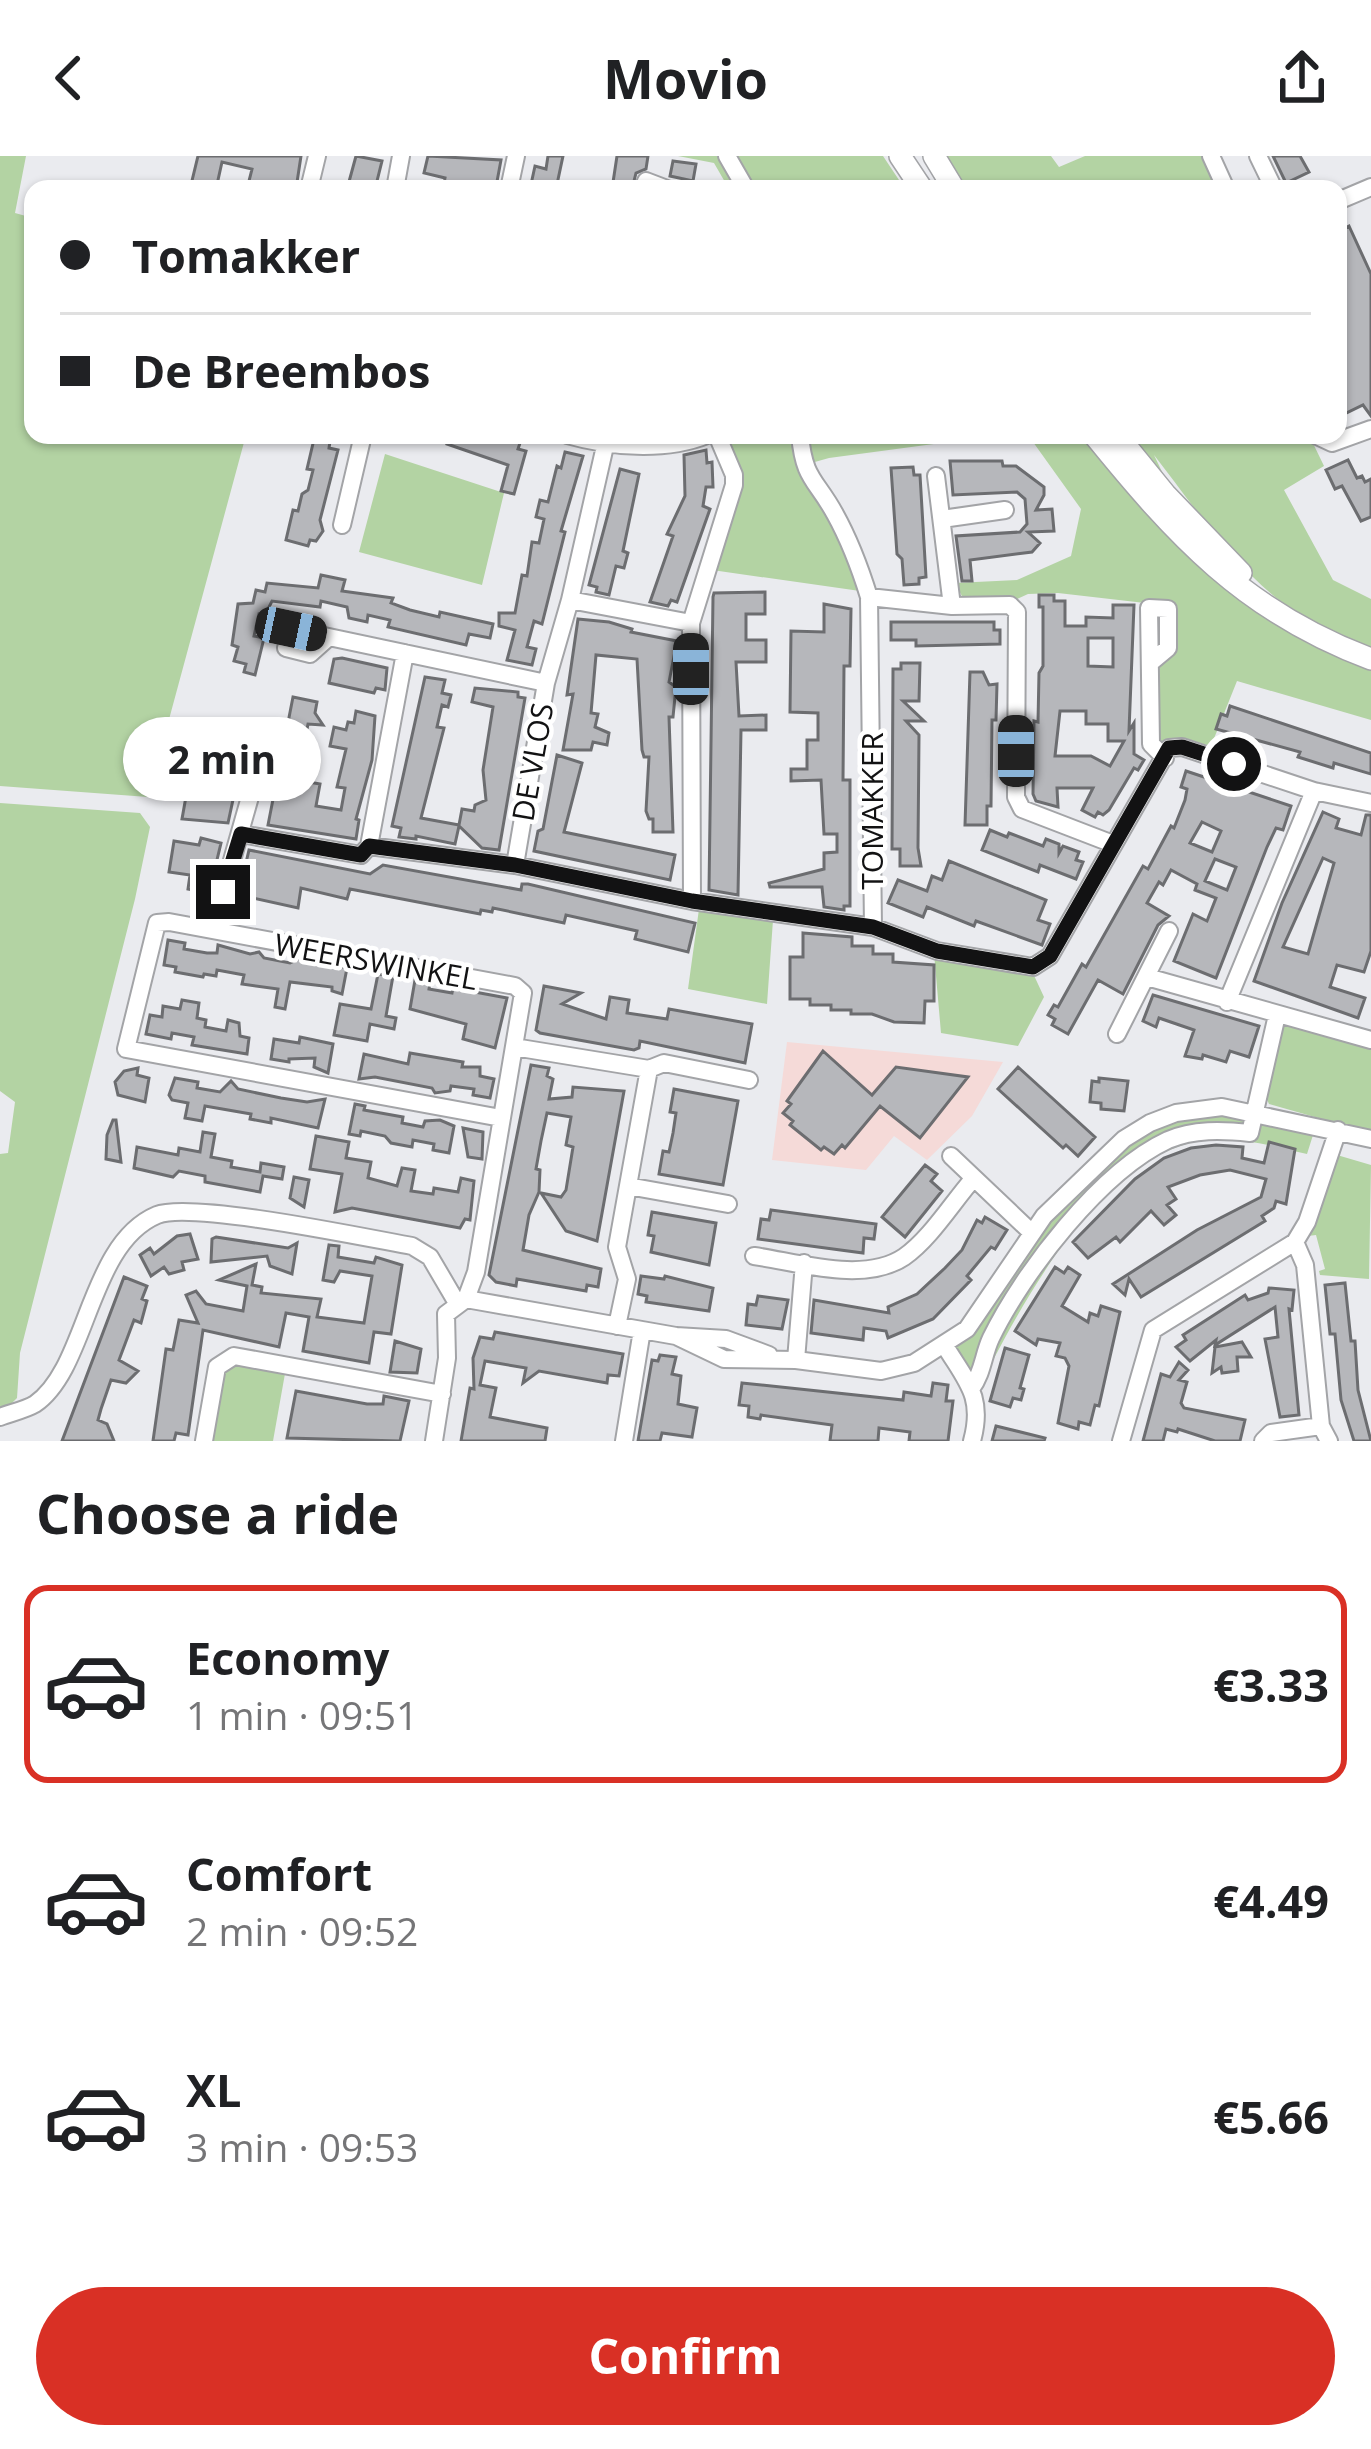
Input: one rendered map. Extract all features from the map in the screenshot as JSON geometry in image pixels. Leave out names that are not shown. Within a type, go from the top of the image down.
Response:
[{"type":"main road","points":[[1101,444],[1166,522],[1265,609],[1371,658]]},
{"type":"main road","points":[[1125,444],[1218,551],[1305,628]]},
{"type":"street","points":[[342,525],[361,444]]},
{"type":"street","points":[[598,444],[634,444]]},
{"type":"street","points":[[692,901],[691,623],[734,485],[721,444]]},
{"type":"street","name":"TOMAKKER","points":[[801,444],[802,463],[833,510],[869,597],[873,927],[937,951],[1033,967],[1050,956],[1165,758]]},
{"type":"street","name":"DE VLOS","points":[[605,446],[571,601],[546,683],[515,865],[692,901],[873,927]]},
{"type":"street","points":[[936,476],[952,606]]},
{"type":"street","points":[[941,519],[1005,510]]},
{"type":"street","points":[[869,597],[952,606],[1010,605],[1017,612],[1016,797],[1022,809],[1113,844]]},
{"type":"street","points":[[571,601],[691,623]]},
{"type":"street","points":[[329,637],[546,683]]},
{"type":"street","points":[[241,834],[361,855],[369,846],[405,653]]},
{"type":"street","points":[[1150,663],[1151,744],[1165,758],[1169,748],[1182,747],[1314,791],[1371,803]]},
{"type":"street","points":[[223,892],[267,737]]},
{"type":"street","points":[[1227,1003],[1314,791]]},
{"type":"street","points":[[369,846],[515,865]]},
{"type":"street","name":"WEERSWINKEL","points":[[501,1118],[125,1048],[152,933],[157,923],[169,922],[515,986],[523,993],[514,1047]]},
{"type":"street","points":[[1117,1034],[1169,932]]},
{"type":"street","points":[[1148,977],[1371,1040]]},
{"type":"street","points":[[971,1389],[991,1339],[1054,1239],[1122,1171],[1172,1139],[1199,1131],[1250,1133],[1277,1015]]},
{"type":"street","points":[[434,1441],[447,1358],[446,1314],[462,1301],[480,1250],[514,1047],[650,1069],[664,1063],[748,1080]]},
{"type":"street","points":[[617,1326],[627,1280],[617,1247],[650,1069]]},
{"type":"street","points":[[0,1417],[35,1404],[57,1380],[118,1246],[158,1214],[208,1213],[412,1246],[430,1257],[462,1301],[676,1336],[724,1359],[788,1360],[881,1371],[914,1363],[945,1346],[983,1310],[1031,1232],[1124,1139],[1150,1123],[1198,1109],[1256,1112],[1371,1138]]},
{"type":"street","points":[[1121,1441],[1153,1330],[1295,1242],[1307,1222],[1338,1130]]},
{"type":"street","points":[[951,1156],[1031,1232]]},
{"type":"street","points":[[754,1256],[854,1270],[883,1268],[906,1256],[973,1179]]},
{"type":"street","points":[[628,1186],[728,1204]]},
{"type":"street","points":[[1263,1441],[1271,1433],[1325,1434],[1305,1265],[1295,1242]]},
{"type":"street","points":[[788,1360],[804,1263]]},
{"type":"street","points":[[624,1441],[642,1330]]},
{"type":"street","points":[[945,1346],[979,1412],[972,1441]]},
{"type":"street","points":[[204,1441],[217,1367],[234,1356],[442,1394]]},
{"type":"shaded area","points":[[787,1042],[1003,1062],[972,1116],[927,1160],[894,1136],[866,1170],[772,1160]]},
{"type":"green space","points":[[0,156],[26,156],[15,213],[24,216],[24,444],[244,444],[148,797],[0,786]]},
{"type":"green space","points":[[678,156],[883,156],[899,180],[724,180],[714,163]]},
{"type":"green space","points":[[944,156],[1051,156],[1059,167],[1085,156],[1202,156],[1211,180],[956,180]]},
{"type":"green space","points":[[730,444],[934,444],[797,467],[833,524],[860,591],[712,570],[740,484]]},
{"type":"green space","points":[[1034,444],[1099,444],[1320,646],[1371,670],[1371,720],[1237,681],[1211,746],[1184,739],[1158,743],[1159,664],[1171,606],[1058,593],[1028,594],[1013,601],[963,598],[955,583],[1017,580],[1071,556],[1081,509]]},
{"type":"green space","points":[[1132,444],[1313,444],[1324,466],[1284,490],[1333,580],[1371,599],[1371,649],[1312,621],[1262,586],[1154,455],[1164,476]]},
{"type":"green space","points":[[385,454],[504,493],[482,585],[359,552]]},
{"type":"green space","points":[[0,803],[140,813],[150,827],[20,1353],[17,1398],[0,1415],[0,1154],[8,1153],[15,1102],[0,1091]]},
{"type":"green space","points":[[699,909],[773,920],[767,1004],[688,989]]},
{"type":"green space","points":[[934,953],[1031,969],[1044,997],[1018,1046],[941,1033]]},
{"type":"green space","points":[[1278,1021],[1371,1046],[1371,1133],[1269,1104],[1264,1093]]},
{"type":"green space","points":[[1186,1116],[1263,1118],[1313,1135],[1307,1154],[1245,1141],[1207,1140],[1167,1151],[1130,1173],[1065,1242],[1012,1324],[973,1400],[946,1352],[1051,1214],[1116,1152],[1150,1130]]},
{"type":"green space","points":[[1337,1155],[1371,1165],[1369,1279],[1320,1275],[1325,1269],[1316,1235],[1308,1236]]},
{"type":"green space","points":[[239,1363],[286,1368],[273,1441],[209,1441],[222,1370]]},
{"type":"building","points":[[198,156],[301,156],[297,180],[249,180],[252,169],[222,162],[218,180],[192,180]]},
{"type":"building","points":[[356,156],[382,161],[377,180],[349,180]]},
{"type":"building","points":[[428,156],[501,160],[497,180],[445,180],[424,173]]},
{"type":"building","points":[[548,156],[563,156],[558,180],[532,180],[535,166],[546,169]]},
{"type":"building","points":[[617,156],[648,156],[646,169],[636,173],[634,180],[613,180]]},
{"type":"building","points":[[1273,156],[1300,156],[1309,172],[1285,180]]},
{"type":"building","points":[[673,161],[696,164],[693,180],[670,176]]},
{"type":"building","points":[[1347,227],[1371,274],[1371,416],[1363,405],[1347,413]]},
{"type":"building","points":[[313,444],[330,444],[329,448],[338,450],[320,520],[323,531],[308,546],[286,540],[293,510],[298,511],[302,494],[308,490],[313,470],[307,469]]},
{"type":"building","points":[[447,444],[520,444],[518,449],[526,451],[514,494],[501,491],[508,465]]},
{"type":"building","points":[[706,450],[707,463],[712,462],[713,487],[706,487],[703,506],[710,509],[677,602],[671,600],[668,606],[650,602],[673,536],[667,534],[685,496],[684,455]]},
{"type":"building","points":[[565,452],[583,456],[542,624],[534,621],[527,647],[536,649],[532,665],[507,660],[515,630],[499,626],[499,613],[515,613],[532,542],[539,543],[544,519],[536,517],[540,500],[548,502]]},
{"type":"building","points":[[1348,460],[1357,478],[1371,479],[1371,517],[1361,521],[1342,486],[1335,489],[1326,470]]},
{"type":"building","points":[[950,461],[1002,461],[1003,466],[1016,466],[1044,487],[1036,510],[1052,509],[1054,531],[1028,532],[1040,543],[1032,552],[970,560],[972,581],[962,581],[956,536],[1020,532],[1027,524],[1025,499],[1017,492],[953,495]]},
{"type":"building","points":[[913,467],[914,475],[920,475],[926,577],[919,578],[919,584],[904,585],[891,468]]},
{"type":"building","points":[[620,469],[639,474],[623,551],[628,553],[624,568],[616,566],[609,595],[589,585]]},
{"type":"building","points":[[321,575],[345,580],[342,591],[393,598],[391,603],[439,617],[440,612],[493,624],[490,638],[469,634],[466,645],[388,627],[390,620],[368,615],[367,622],[349,618],[347,607],[321,601],[320,607],[272,601],[265,615],[259,614],[254,636],[264,638],[255,675],[244,672],[246,664],[234,661],[238,647],[232,645],[238,604],[253,603],[256,590],[265,592],[267,583],[318,588]]},
{"type":"building","points":[[765,592],[765,614],[746,614],[746,640],[766,640],[766,662],[736,662],[739,716],[766,715],[766,730],[741,730],[738,895],[709,890],[713,597],[714,593]]},
{"type":"building","points":[[1039,595],[1054,595],[1054,601],[1065,601],[1065,626],[1086,626],[1086,617],[1113,618],[1113,605],[1134,605],[1129,731],[1134,723],[1134,754],[1144,760],[1103,815],[1098,812],[1095,817],[1082,810],[1093,788],[1057,788],[1058,807],[1036,801],[1033,794],[1034,721],[1038,722],[1043,666],[1043,607],[1039,607]],"holes":[[[1088,638],[1113,638],[1113,667],[1088,666]],[[1060,711],[1086,711],[1086,724],[1108,724],[1108,741],[1124,741],[1110,766],[1091,756],[1055,756]]]},
{"type":"building","points":[[824,604],[851,609],[850,666],[844,666],[843,780],[850,780],[850,906],[844,910],[824,907],[822,887],[770,887],[769,883],[824,869],[824,853],[837,852],[837,834],[824,834],[821,780],[791,781],[791,769],[807,769],[807,740],[818,740],[818,713],[790,712],[791,631],[824,632]]},
{"type":"building","points":[[578,619],[609,622],[631,632],[677,641],[669,682],[676,687],[673,717],[669,717],[673,832],[653,832],[653,819],[646,811],[649,757],[642,750],[637,659],[596,655],[591,713],[598,714],[595,727],[609,733],[607,745],[593,742],[591,750],[563,750]]},
{"type":"building","points":[[891,622],[994,622],[994,630],[1000,630],[1000,644],[916,646],[916,640],[891,640]]},
{"type":"building","points":[[334,659],[387,668],[385,690],[376,688],[374,693],[329,683]]},
{"type":"building","points":[[901,663],[920,663],[919,701],[903,701],[924,721],[906,721],[919,735],[921,866],[900,866],[900,849],[892,849],[893,669],[901,669]]},
{"type":"building","points":[[970,672],[983,672],[989,685],[997,684],[987,825],[965,825]]},
{"type":"building","points":[[425,677],[445,680],[442,693],[451,695],[448,707],[442,705],[437,727],[444,728],[421,818],[459,825],[462,809],[474,811],[475,805],[486,800],[483,770],[493,707],[472,702],[475,688],[518,692],[518,697],[525,698],[499,850],[482,848],[459,826],[455,844],[399,837],[401,828],[392,826]]},
{"type":"building","points":[[293,697],[317,702],[315,713],[323,725],[308,724],[302,756],[308,757],[303,781],[320,784],[316,806],[341,810],[345,788],[337,787],[346,749],[330,746],[334,727],[346,730],[348,722],[354,723],[356,711],[375,716],[372,760],[356,819],[356,839],[268,825]]},
{"type":"building","points":[[1230,706],[1371,753],[1371,774],[1334,763],[1333,768],[1298,757],[1300,752],[1216,729]]},
{"type":"building","points":[[232,743],[249,746],[228,823],[182,819],[187,791],[207,795],[213,764],[196,761],[199,744],[230,750]]},
{"type":"building","points":[[557,755],[582,763],[564,832],[675,855],[670,880],[534,851],[538,831],[543,829]]},
{"type":"building","points":[[1186,771],[1291,806],[1283,830],[1276,828],[1267,847],[1216,978],[1174,961],[1193,914],[1207,921],[1216,898],[1195,890],[1197,884],[1171,870],[1147,903],[1169,916],[1158,925],[1123,994],[1098,980],[1068,1034],[1052,1025],[1055,1019],[1048,1015],[1054,1005],[1058,1007],[1082,964],[1086,967],[1143,866],[1148,869],[1171,826],[1174,828],[1187,789],[1181,787]],"holes":[[[1202,822],[1221,831],[1212,852],[1190,843]],[[1215,859],[1236,867],[1227,890],[1205,881]]]},
{"type":"building","points":[[1323,812],[1339,819],[1336,828],[1361,835],[1366,815],[1371,815],[1371,951],[1364,972],[1337,965],[1330,987],[1365,998],[1358,1018],[1254,981]],"holes":[[[1323,858],[1334,863],[1308,954],[1283,947]]]},
{"type":"building","points":[[990,830],[1043,846],[1046,839],[1059,844],[1059,853],[1063,846],[1079,852],[1076,860],[1083,862],[1076,879],[1040,865],[1038,872],[982,850]]},
{"type":"building","points":[[201,838],[221,843],[209,893],[188,889],[190,875],[169,872],[174,841],[199,845]]},
{"type":"building","points":[[249,850],[370,874],[383,865],[521,890],[522,884],[528,884],[695,923],[688,952],[635,939],[637,931],[566,915],[564,923],[493,908],[480,914],[350,889],[347,899],[301,888],[298,908],[244,896],[252,869],[245,867]]},
{"type":"building","points":[[949,861],[1046,900],[1038,920],[1050,924],[1042,945],[927,907],[923,917],[888,903],[898,880],[927,891],[932,876],[942,880]]},
{"type":"building","points":[[803,933],[852,937],[852,946],[873,946],[873,954],[893,954],[893,962],[934,965],[934,1001],[925,1001],[924,1023],[894,1022],[872,1014],[851,1014],[851,1010],[831,1010],[831,1005],[810,1005],[810,999],[790,999],[790,957],[803,957]]},
{"type":"building","points":[[168,940],[207,953],[217,953],[218,945],[290,963],[299,959],[347,968],[342,994],[332,987],[290,982],[285,1009],[275,1007],[278,989],[242,984],[244,975],[217,970],[216,976],[203,977],[175,972],[176,967],[164,965]]},
{"type":"building","points":[[378,974],[393,976],[386,1016],[396,1018],[394,1029],[370,1024],[367,1041],[334,1035],[340,1004],[371,1009]]},
{"type":"building","points":[[415,980],[430,983],[429,989],[452,993],[453,988],[507,998],[495,1048],[463,1039],[466,1024],[410,1009]]},
{"type":"building","points":[[544,986],[581,993],[562,1004],[606,1019],[610,997],[629,1000],[627,1013],[667,1019],[669,1009],[752,1024],[745,1063],[640,1041],[634,1050],[540,1033],[536,1030]]},
{"type":"building","points":[[1153,995],[1259,1026],[1249,1057],[1230,1051],[1226,1062],[1185,1056],[1194,1030],[1159,1018],[1156,1027],[1143,1021]]},
{"type":"building","points":[[182,1000],[199,1003],[197,1018],[206,1020],[205,1027],[226,1031],[228,1020],[239,1023],[240,1036],[249,1038],[247,1054],[192,1045],[194,1037],[146,1034],[150,1015],[162,1017],[163,1006],[180,1009]]},
{"type":"building","points":[[300,1037],[333,1044],[328,1073],[314,1067],[315,1058],[271,1059],[274,1039],[299,1043]]},
{"type":"building","points":[[823,1051],[872,1095],[896,1067],[968,1077],[920,1138],[880,1106],[845,1148],[842,1145],[834,1154],[824,1147],[821,1150],[790,1125],[793,1121],[783,1113]]},
{"type":"building","points":[[410,1053],[480,1067],[480,1076],[494,1079],[490,1098],[473,1095],[474,1089],[451,1086],[450,1091],[435,1093],[432,1088],[375,1077],[359,1079],[364,1054],[408,1064]]},
{"type":"building","points":[[531,1065],[549,1068],[547,1076],[553,1079],[549,1099],[572,1097],[573,1087],[624,1091],[597,1241],[566,1231],[541,1193],[561,1197],[566,1190],[573,1147],[566,1145],[571,1117],[547,1113],[541,1141],[536,1169],[540,1170],[539,1192],[523,1250],[601,1269],[598,1287],[587,1285],[586,1291],[517,1279],[516,1286],[496,1282],[489,1275]]},
{"type":"building","points":[[1018,1067],[1095,1137],[1078,1156],[998,1089]]},
{"type":"building","points":[[138,1068],[137,1075],[149,1078],[145,1102],[118,1095],[115,1082],[124,1071]]},
{"type":"building","points":[[175,1078],[220,1092],[231,1081],[238,1089],[281,1098],[325,1099],[318,1128],[271,1118],[271,1123],[250,1119],[251,1114],[205,1106],[202,1121],[185,1118],[188,1103],[169,1095]]},
{"type":"building","points":[[1099,1078],[1128,1081],[1124,1111],[1101,1109],[1101,1103],[1090,1102],[1092,1081],[1099,1082]]},
{"type":"building","points":[[674,1089],[738,1101],[723,1185],[659,1174],[663,1151],[669,1152],[673,1133]]},
{"type":"building","points":[[355,1104],[403,1117],[402,1123],[423,1127],[425,1121],[440,1120],[454,1126],[449,1153],[413,1140],[412,1147],[361,1131],[360,1136],[349,1134]]},
{"type":"building","points":[[116,1120],[121,1162],[106,1159]]},
{"type":"building","points":[[463,1128],[483,1132],[482,1159],[468,1157]]},
{"type":"building","points":[[203,1132],[215,1134],[211,1157],[232,1161],[231,1167],[260,1172],[261,1163],[284,1167],[282,1179],[263,1176],[260,1192],[205,1182],[205,1176],[179,1171],[173,1177],[134,1168],[137,1147],[178,1155],[179,1148],[200,1152]]},
{"type":"building","points":[[316,1136],[349,1142],[346,1158],[371,1162],[368,1178],[397,1186],[402,1168],[415,1170],[411,1191],[458,1192],[461,1178],[474,1181],[470,1220],[465,1219],[460,1228],[352,1208],[335,1212],[342,1174],[310,1169]]},
{"type":"building","points":[[1269,1142],[1295,1149],[1286,1204],[1276,1201],[1262,1216],[1265,1221],[1141,1297],[1129,1279],[1125,1295],[1113,1284],[1197,1230],[1261,1197],[1266,1179],[1230,1170],[1200,1175],[1168,1187],[1176,1199],[1167,1205],[1176,1215],[1164,1225],[1151,1211],[1120,1242],[1116,1237],[1088,1258],[1073,1242],[1135,1179],[1164,1158],[1216,1145],[1243,1147],[1242,1158],[1264,1163]]},
{"type":"building","points":[[925,1165],[937,1174],[931,1181],[942,1191],[905,1237],[882,1217]]},
{"type":"building","points":[[294,1177],[309,1180],[304,1207],[290,1198]]},
{"type":"building","points":[[771,1210],[876,1224],[874,1239],[864,1238],[863,1253],[758,1239],[761,1219],[769,1220]]},
{"type":"building","points":[[652,1212],[716,1223],[709,1265],[651,1252]]},
{"type":"building","points":[[985,1217],[1007,1230],[967,1276],[971,1280],[933,1319],[888,1338],[886,1331],[864,1328],[863,1340],[811,1333],[814,1300],[889,1313],[888,1307],[917,1294],[945,1268],[962,1250],[977,1220],[982,1223]]},
{"type":"building","points":[[190,1234],[198,1259],[182,1262],[184,1270],[169,1274],[164,1267],[151,1276],[140,1255],[150,1248],[154,1254],[177,1236]]},
{"type":"building","points":[[216,1237],[288,1248],[297,1243],[292,1274],[270,1266],[267,1256],[211,1262]]},
{"type":"building","points":[[329,1245],[339,1246],[338,1257],[374,1263],[376,1257],[402,1265],[391,1334],[374,1332],[369,1363],[303,1351],[309,1317],[286,1313],[279,1347],[203,1330],[188,1435],[176,1433],[174,1441],[153,1441],[166,1349],[173,1350],[179,1320],[198,1323],[186,1295],[196,1291],[206,1304],[243,1311],[247,1286],[219,1280],[256,1264],[252,1285],[262,1287],[261,1293],[321,1299],[317,1317],[364,1323],[372,1276],[340,1271],[334,1282],[323,1280]]},
{"type":"building","points":[[1055,1267],[1064,1273],[1068,1267],[1080,1275],[1062,1306],[1088,1322],[1090,1313],[1098,1316],[1101,1306],[1120,1312],[1099,1406],[1095,1405],[1090,1425],[1079,1422],[1078,1429],[1058,1423],[1069,1366],[1065,1358],[1056,1356],[1060,1343],[1038,1339],[1036,1345],[1015,1331]]},
{"type":"building","points":[[641,1276],[665,1276],[713,1288],[709,1311],[646,1302],[647,1296],[638,1294]]},
{"type":"building","points":[[124,1277],[147,1286],[142,1299],[147,1301],[141,1323],[134,1320],[119,1360],[138,1371],[126,1383],[111,1380],[98,1420],[107,1424],[114,1441],[62,1441]]},
{"type":"building","points":[[1345,1283],[1358,1390],[1371,1441],[1354,1441],[1341,1400],[1335,1334],[1330,1334],[1325,1285]]},
{"type":"building","points":[[1269,1288],[1294,1290],[1289,1309],[1299,1415],[1280,1417],[1265,1339],[1278,1337],[1275,1307],[1215,1345],[1216,1340],[1190,1361],[1176,1347],[1186,1340],[1183,1335],[1245,1295],[1248,1300],[1268,1293]]},
{"type":"building","points":[[758,1296],[788,1300],[782,1329],[746,1325],[748,1304],[756,1305]]},
{"type":"building","points":[[495,1332],[623,1354],[619,1376],[608,1375],[607,1383],[539,1371],[523,1383],[526,1368],[485,1361],[480,1385],[496,1388],[490,1417],[547,1428],[545,1441],[461,1441],[470,1388],[474,1389],[473,1358],[480,1337],[493,1339]]},
{"type":"building","points":[[395,1341],[421,1349],[417,1373],[390,1372]]},
{"type":"building","points":[[1242,1342],[1251,1357],[1237,1357],[1238,1371],[1222,1373],[1221,1367],[1212,1373],[1215,1347]]},
{"type":"building","points":[[1005,1348],[1029,1355],[1021,1400],[1013,1398],[1010,1407],[990,1401]]},
{"type":"building","points":[[660,1355],[676,1357],[672,1374],[681,1376],[678,1404],[697,1408],[692,1437],[662,1433],[660,1441],[638,1441],[652,1360],[658,1361]]},
{"type":"building","points":[[1179,1362],[1188,1370],[1179,1380],[1187,1382],[1184,1408],[1245,1420],[1240,1441],[1215,1441],[1166,1429],[1163,1441],[1143,1441],[1161,1374],[1170,1377]]},
{"type":"building","points":[[742,1383],[903,1400],[904,1392],[931,1396],[933,1383],[948,1385],[946,1401],[953,1401],[948,1441],[909,1441],[910,1432],[879,1428],[878,1441],[830,1441],[832,1425],[748,1417],[749,1406],[739,1405]]},
{"type":"building","points":[[296,1391],[367,1404],[383,1404],[384,1396],[409,1401],[400,1441],[287,1438]]},
{"type":"building","points":[[996,1426],[1045,1438],[992,1441]]},
{"type":"route","points":[[223,892],[241,834],[361,855],[369,846],[515,865],[692,901],[873,927],[937,951],[1033,967],[1050,956],[1169,748],[1182,747],[1234,764]]}]
